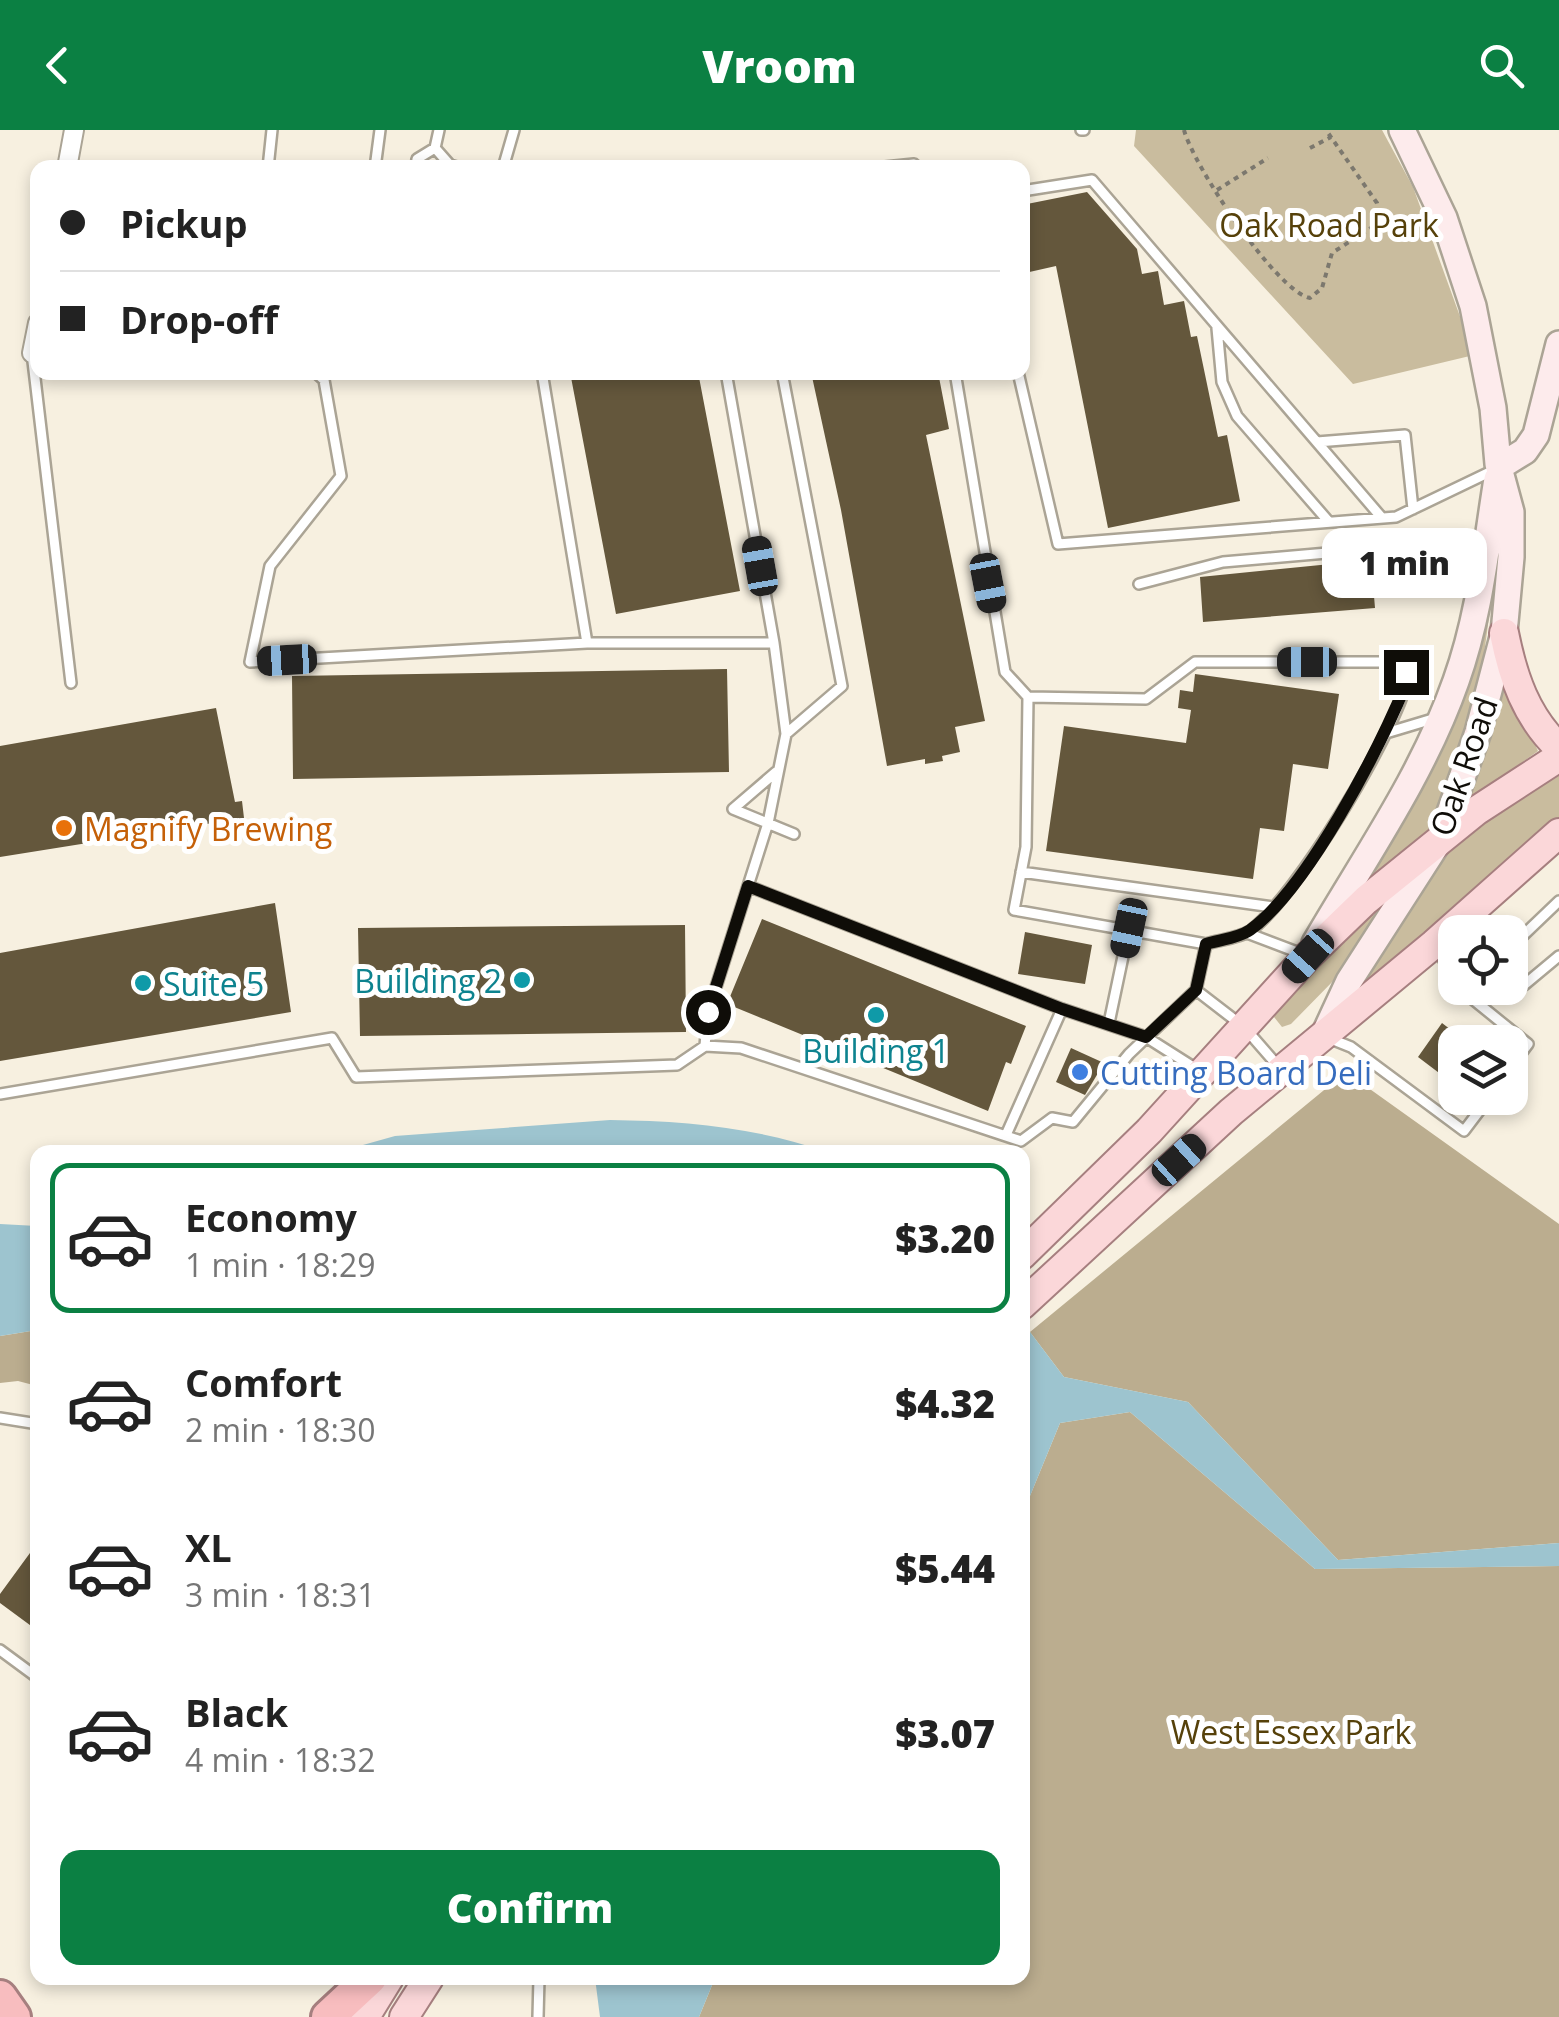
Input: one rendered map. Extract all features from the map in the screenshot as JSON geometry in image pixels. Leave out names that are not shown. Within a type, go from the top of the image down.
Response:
[{"type":"highway","points":[[328,2017],[362,1985]]},
{"type":"highway","points":[[0,1996],[14,2017]]},
{"type":"main road","points":[[1504,633],[1511,669],[1528,711],[1559,748]]},
{"type":"main road","points":[[1030,1247],[1203,1073],[1308,956],[1366,900],[1441,838],[1559,758]]},
{"type":"main road","points":[[1030,1297],[1281,1070],[1434,944],[1559,833]]},
{"type":"main road","points":[[365,2017],[385,1985]]},
{"type":"main road","points":[[404,2017],[425,1985]]},
{"type":"street","points":[[68,160],[74,130]]},
{"type":"street","name":"Oak Road","points":[[1323,1036],[1349,981],[1441,838],[1478,732],[1504,633],[1511,512],[1499,468],[1485,357],[1444,218],[1402,130]]},
{"type":"street","points":[[1499,468],[1525,451],[1536,435],[1559,344]]},
{"type":"street","name":"Oak Road","points":[[1308,956],[1412,780],[1443,716],[1478,604],[1499,468]]},
{"type":"lane","points":[[269,160],[272,130]]},
{"type":"lane","points":[[376,160],[380,130]]},
{"type":"lane","points":[[418,160],[435,148],[439,130]]},
{"type":"lane","points":[[505,160],[514,130]]},
{"type":"lane","points":[[435,148],[446,160]]},
{"type":"lane","points":[[1030,190],[1092,180],[1382,518]]},
{"type":"lane","points":[[1217,324],[1222,382],[1237,416],[1329,522]]},
{"type":"lane","points":[[35,380],[71,682]]},
{"type":"lane","points":[[324,380],[341,476],[270,566],[250,662],[588,643],[774,643]]},
{"type":"lane","points":[[543,380],[588,643]]},
{"type":"lane","points":[[704,1046],[708,1012],[768,823],[786,734],[774,643],[727,380]]},
{"type":"lane","points":[[784,380],[842,686],[786,734]]},
{"type":"lane","points":[[957,380],[1004,672],[1028,697],[1026,847],[1014,910],[1206,944],[1248,933],[1273,907],[1319,844],[1386,733],[1408,678],[1398,666],[1382,662],[1195,662],[1146,699],[1028,697]]},
{"type":"lane","points":[[1020,380],[1058,544],[1382,518],[1413,509],[1499,468]]},
{"type":"lane","points":[[1317,442],[1404,435],[1413,509]]},
{"type":"lane","points":[[1139,584],[1222,562],[1489,539]]},
{"type":"lane","points":[[1386,733],[1443,716]]},
{"type":"lane","points":[[778,770],[733,809],[794,834]]},
{"type":"lane","points":[[1021,872],[1273,907]]},
{"type":"lane","points":[[748,886],[1062,1009],[1146,1037],[1203,1073]]},
{"type":"lane","points":[[1528,931],[1559,901]]},
{"type":"lane","points":[[1109,1024],[1129,928]]},
{"type":"lane","points":[[1248,933],[1308,956]]},
{"type":"lane","points":[[0,1094],[332,1038],[356,1076],[677,1065],[704,1046],[741,1048],[1021,1141],[1052,1118],[1073,1122],[1146,1037],[1196,990],[1206,944]]},
{"type":"lane","points":[[1434,944],[1438,951]]},
{"type":"lane","points":[[1528,983],[1559,956]]},
{"type":"lane","points":[[1196,990],[1244,1027],[1281,1070]]},
{"type":"lane","points":[[1480,1005],[1505,1025]]},
{"type":"lane","points":[[1006,1136],[1062,1009]]},
{"type":"lane","points":[[1323,1036],[1351,1047],[1438,1112]]},
{"type":"lane","points":[[1442,1115],[1464,1131],[1476,1115]]},
{"type":"lane","points":[[0,1418],[30,1422]]},
{"type":"lane","points":[[9,1434],[14,1419]]},
{"type":"lane","points":[[0,1650],[30,1672]]},
{"type":"lane","points":[[538,2017],[540,1985]]},
{"type":"path","points":[[1184,130],[1216,191],[1288,288],[1303,297],[1315,297],[1322,288],[1332,253],[1380,218],[1376,204],[1326,130]]},
{"type":"path","points":[[1310,148],[1331,137]]},
{"type":"path","points":[[1216,191],[1268,158]]},
{"type":"green space","name":"Oak Road Park","points":[[1136,130],[1382,130],[1413,187],[1474,355],[1353,384],[1134,146]]},
{"type":"green space","points":[[1497,559],[1480,683],[1446,793],[1428,830],[1363,884]]},
{"type":"green space","points":[[1501,672],[1538,751],[1467,802]]},
{"type":"green space","points":[[1559,770],[1559,818],[1448,915],[1438,915],[1438,924],[1363,989],[1361,986],[1442,852]]},
{"type":"green space","points":[[1369,914],[1378,916],[1338,976],[1291,1024],[1282,1027],[1274,1017],[1278,1008]]},
{"type":"green space","points":[[1346,1072],[1559,1224],[1559,1543],[1338,1560],[1188,1402],[1064,1377],[1030,1332]]},
{"type":"green space","points":[[30,1331],[30,1384],[0,1383],[0,1336]]},
{"type":"green space","name":"West Essex Park","points":[[1130,1412],[1315,1569],[1559,1566],[1559,2017],[699,2017],[712,1985],[1030,1985],[1030,1496],[1060,1423]]},
{"type":"water","points":[[610,1120],[720,1127],[802,1145],[363,1145],[395,1136]]},
{"type":"water","points":[[0,1224],[30,1226],[30,1331],[0,1336]]},
{"type":"water","points":[[1030,1332],[1064,1377],[1188,1402],[1338,1560],[1559,1543],[1559,1566],[1315,1569],[1130,1412],[1060,1423],[1030,1496]]},
{"type":"water","points":[[596,1985],[712,1985],[699,2017],[600,2017]]},
{"type":"building","points":[[1087,192],[1137,249],[1142,274],[1158,271],[1164,305],[1184,301],[1191,337],[1197,336],[1218,437],[1227,435],[1240,501],[1108,528],[1056,266],[1030,272],[1030,203]]},
{"type":"building","points":[[572,380],[700,380],[740,591],[616,614]]},
{"type":"building","points":[[813,380],[940,380],[949,429],[926,435],[985,721],[955,727],[960,752],[942,756],[943,761],[925,764],[925,759],[887,766],[841,510]]},
{"type":"building","points":[[1371,560],[1375,608],[1203,622],[1200,577]]},
{"type":"building","points":[[727,669],[729,772],[293,779],[292,676]]},
{"type":"building","points":[[1195,674],[1339,694],[1328,769],[1293,764],[1284,831],[1260,828],[1253,879],[1046,851],[1064,726],[1186,743],[1191,710],[1178,708],[1180,690],[1193,692]]},
{"type":"building","points":[[216,708],[235,802],[242,801],[244,818],[0,857],[0,746]]},
{"type":"building","name":"Suite 5","points":[[275,903],[291,1012],[0,1061],[0,953]]},
{"type":"building","name":"Building 1","points":[[762,919],[1026,1026],[1011,1064],[1006,1062],[988,1111],[727,1004]]},
{"type":"building","name":"Building 2","points":[[685,925],[686,1032],[360,1036],[358,928]]},
{"type":"building","points":[[1025,932],[1092,945],[1085,984],[1018,974]]},
{"type":"building","points":[[1438,1029],[1438,1072],[1418,1057]]},
{"type":"building","name":"Cutting Board Deli","points":[[1071,1048],[1104,1063],[1085,1095],[1056,1082]]},
{"type":"building","points":[[30,1553],[30,1625],[0,1603],[0,1594]]},
{"type":"place","name":"Magnify Brewing","points":[[64,828]]},
{"type":"place","name":"Building 2","points":[[522,980]]},
{"type":"place","name":"Suite 5","points":[[143,983]]},
{"type":"place","name":"Building 1","points":[[876,1015]]},
{"type":"place","name":"Cutting Board Deli","points":[[1080,1072]]},
{"type":"route","points":[[708,1012],[748,886],[1062,1009],[1146,1037],[1196,990],[1206,944],[1248,933],[1299,874],[1368,768],[1406,684],[1406,672]]}]
